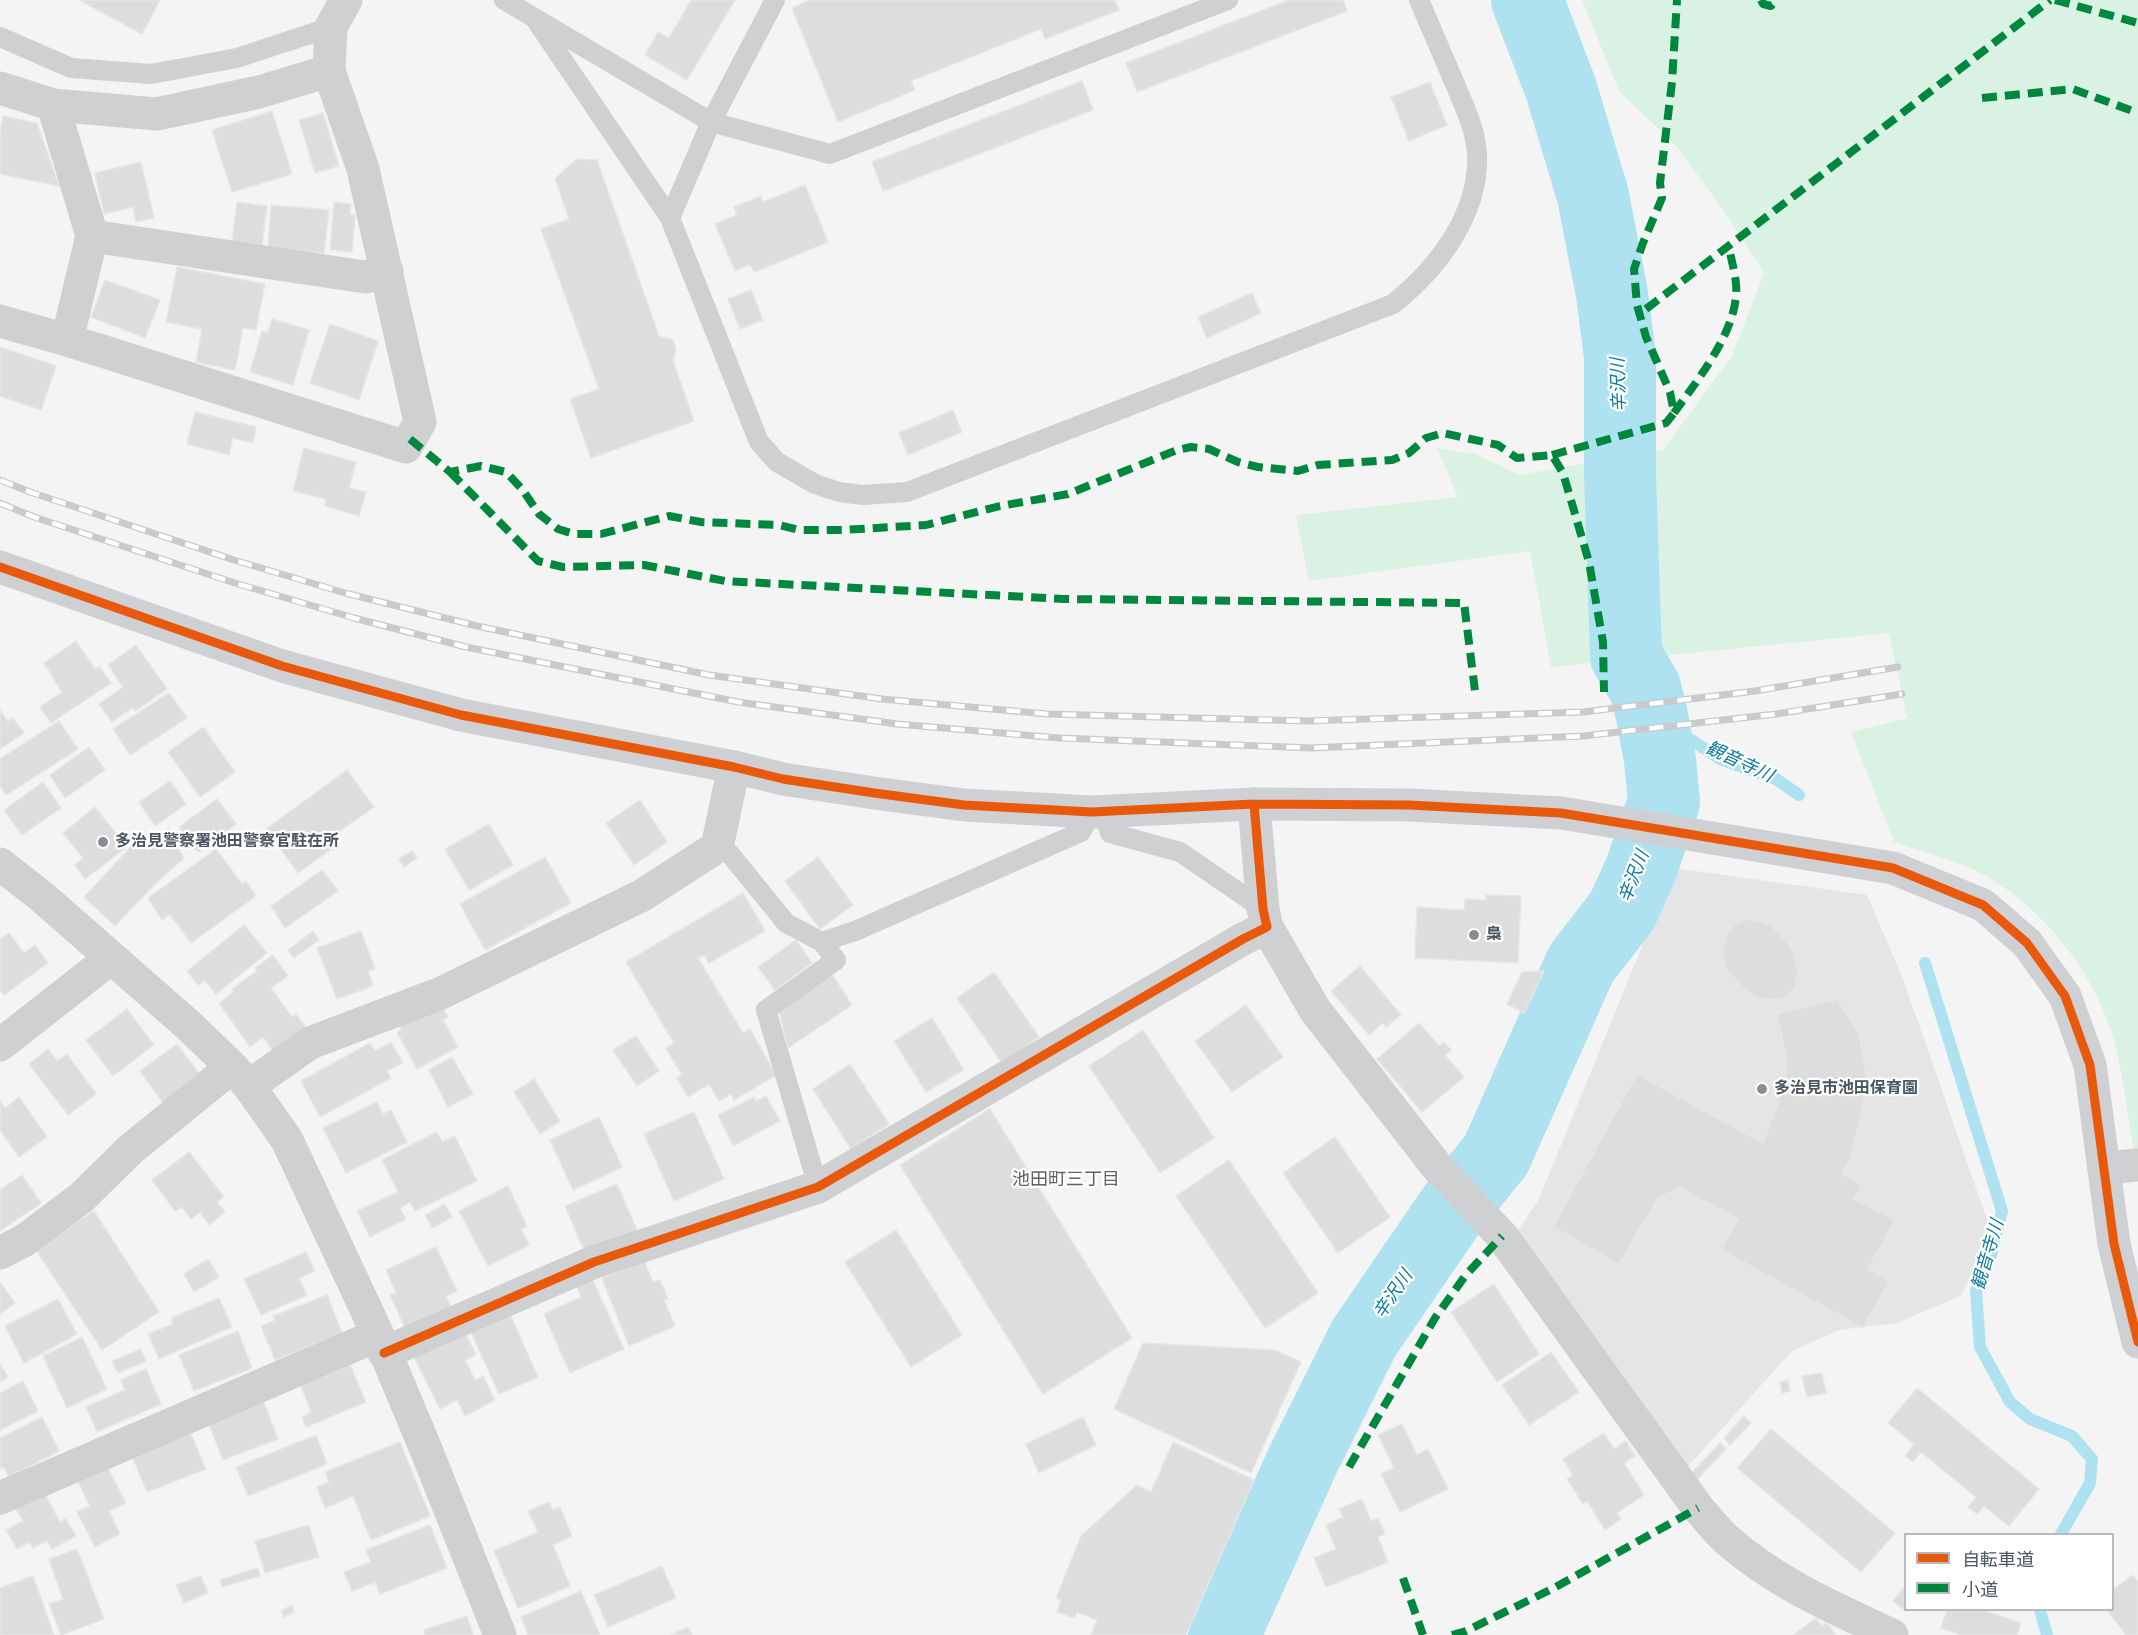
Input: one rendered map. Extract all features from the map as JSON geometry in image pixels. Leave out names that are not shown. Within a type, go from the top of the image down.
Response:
[{"type":"street","points":[[0,321],[406,447],[420,422],[363,169],[329,71],[339,13]]},
{"type":"street","points":[[0,88],[53,105],[157,114],[259,92],[329,71]]},
{"type":"street","points":[[53,105],[92,237],[67,340]]},
{"type":"street","points":[[92,237],[366,277],[387,271]]},
{"type":"street","points":[[0,567],[282,666],[461,716],[734,767],[783,779],[964,805],[1098,812],[1254,804],[1409,805],[1561,813],[1893,868],[1983,905],[2026,943],[2065,996],[2090,1065],[2114,1244],[2138,1342]]},
{"type":"street","points":[[0,1253],[25,1240],[81,1198],[131,1149],[240,1076],[310,1043],[450,989],[641,896],[717,847],[734,767]]},
{"type":"street","points":[[1254,804],[1265,918],[1315,1010],[1438,1168],[1490,1222],[1686,1493],[1725,1539],[1765,1570],[1803,1593],[1892,1635]]},
{"type":"street","points":[[0,864],[41,896],[187,1024],[240,1076],[287,1140],[381,1344],[500,1635]]},
{"type":"street","points":[[0,1498],[381,1344],[594,1262],[818,1187],[1243,939],[1265,918]]},
{"type":"street","points":[[0,1045],[111,958]]},
{"type":"street","points":[[2104,1168],[2138,1166]]},
{"type":"lane","points":[[504,0],[711,122],[830,154],[1228,0]]},
{"type":"lane","points":[[670,218],[711,122],[775,0]]},
{"type":"lane","points":[[533,17],[670,218],[759,442],[777,462],[815,484],[839,492],[863,495],[907,492],[1393,304],[1416,285],[1442,256],[1462,220],[1474,184],[1477,153],[1470,122],[1419,0]]},
{"type":"lane","points":[[0,37],[71,68],[151,74],[237,58],[339,13]]},
{"type":"lane","points":[[822,942],[855,931],[1082,832],[1098,812],[1110,833],[1180,852],[1265,918]]},
{"type":"lane","points":[[717,847],[730,854],[786,923],[822,942],[836,960],[766,1010],[818,1187]]},
{"type":"shaded area","name":"多治見市池田保育園","points":[[1674,868],[1867,895],[1903,979],[1990,1228],[1962,1295],[1897,1323],[1839,1330],[1792,1351],[1681,1474],[1512,1239],[1539,1199]]},
{"type":"green space","points":[[1582,0],[2138,0],[2138,1165],[2119,1062],[2108,1021],[2081,968],[2063,943],[2043,920],[1997,883],[1963,865],[1894,842],[1851,732],[1907,718],[1889,633],[1551,667],[1530,551],[1309,581],[1296,515],[1458,497],[1437,448],[1476,454],[1519,475],[1663,450],[1732,356],[1764,273],[1730,220],[1679,149],[1619,91]]},
{"type":"building","points":[[79,0],[160,0],[142,34]]},
{"type":"building","points":[[691,0],[735,0],[687,80],[645,55],[658,32],[669,38]]},
{"type":"building","points":[[810,0],[1115,0],[1119,10],[1045,39],[1041,29],[911,81],[915,90],[838,122],[792,8]]},
{"type":"building","points":[[1289,0],[1343,0],[1347,11],[1137,92],[1126,63]]},
{"type":"building","points":[[1082,81],[1093,110],[883,191],[872,162]]},
{"type":"building","points":[[1430,82],[1447,125],[1409,141],[1391,97]]},
{"type":"building","points":[[272,111],[292,174],[232,192],[212,130]]},
{"type":"building","points":[[323,113],[339,166],[315,173],[299,120]]},
{"type":"building","points":[[3,116],[37,123],[59,186],[0,174],[0,132]]},
{"type":"building","points":[[576,159],[597,160],[659,336],[673,340],[676,349],[673,361],[694,421],[591,458],[570,399],[599,389],[541,229],[569,219],[555,179]]},
{"type":"building","points":[[141,162],[154,218],[136,222],[133,207],[104,214],[95,173]]},
{"type":"building","points":[[805,185],[828,242],[755,272],[749,265],[735,271],[715,224],[737,215],[734,207],[761,196],[763,202]]},
{"type":"building","points":[[237,202],[267,206],[262,245],[232,241]]},
{"type":"building","points":[[334,202],[351,204],[350,214],[355,215],[352,252],[330,250]]},
{"type":"building","points":[[271,205],[329,210],[324,253],[268,248]]},
{"type":"building","points":[[177,267],[265,284],[256,330],[243,328],[235,370],[196,362],[202,329],[166,322]]},
{"type":"building","points":[[105,280],[160,300],[145,338],[91,317]]},
{"type":"building","points":[[751,290],[763,320],[740,329],[728,299]]},
{"type":"building","points":[[1252,293],[1261,313],[1207,338],[1198,317]]},
{"type":"building","points":[[272,319],[309,330],[293,385],[250,372],[262,331],[268,333]]},
{"type":"building","points":[[330,324],[378,341],[359,400],[310,383]]},
{"type":"building","points":[[0,347],[56,366],[41,410],[0,396]]},
{"type":"building","points":[[953,410],[962,432],[908,455],[899,433]]},
{"type":"building","points":[[195,412],[256,427],[253,443],[233,438],[229,455],[187,444]]},
{"type":"building","points":[[304,448],[356,462],[349,488],[366,492],[359,516],[325,506],[326,499],[293,491]]},
{"type":"building","points":[[76,641],[95,669],[99,666],[111,683],[51,723],[40,707],[62,692],[44,663]]},
{"type":"building","points":[[136,645],[167,689],[135,711],[133,707],[112,722],[99,704],[123,687],[108,665]]},
{"type":"building","points":[[169,693],[187,718],[130,755],[113,729]]},
{"type":"building","points":[[0,710],[7,721],[13,718],[24,733],[0,749]]},
{"type":"building","points":[[59,721],[78,749],[6,795],[0,786],[0,759]]},
{"type":"building","points":[[203,727],[235,772],[200,797],[168,752]]},
{"type":"building","points":[[89,747],[105,770],[65,798],[50,775]]},
{"type":"building","points":[[347,770],[374,807],[327,840],[333,848],[298,873],[266,829]]},
{"type":"building","points":[[170,781],[186,804],[155,826],[139,802]]},
{"type":"building","points":[[43,782],[61,808],[22,835],[4,810]]},
{"type":"building","points":[[217,799],[236,824],[198,852],[179,827]]},
{"type":"building","points":[[640,800],[667,842],[634,865],[606,823]]},
{"type":"building","points":[[95,807],[127,847],[85,879],[75,865],[83,858],[63,833]]},
{"type":"building","points":[[489,824],[513,865],[469,890],[445,849]]},
{"type":"building","points":[[168,828],[183,842],[178,848],[184,858],[153,886],[115,926],[84,897],[137,840],[147,850]]},
{"type":"building","points":[[216,849],[242,884],[246,881],[256,896],[191,943],[170,914],[162,920],[148,898]]},
{"type":"building","points":[[412,851],[417,858],[404,867],[399,859]]},
{"type":"building","points":[[545,857],[571,903],[485,950],[460,904]]},
{"type":"building","points":[[818,857],[853,905],[820,929],[785,881]]},
{"type":"building","points":[[322,870],[338,891],[285,928],[271,906]]},
{"type":"building","points":[[743,893],[765,931],[709,963],[704,955],[698,958],[743,1033],[750,1029],[776,1075],[734,1100],[731,1094],[719,1101],[709,1084],[688,1097],[677,1078],[682,1075],[666,1048],[674,1043],[626,962]]},
{"type":"building","points":[[1486,895],[1521,896],[1518,963],[1415,958],[1417,907],[1464,910],[1465,899],[1486,900]]},
{"type":"building","points":[[1747,919],[1764,922],[1773,927],[1791,947],[1798,971],[1795,987],[1786,998],[1773,1000],[1755,996],[1746,991],[1726,969],[1722,953],[1727,934],[1735,924]]},
{"type":"building","points":[[244,925],[267,953],[216,994],[204,980],[198,985],[187,971]]},
{"type":"building","points":[[313,931],[319,940],[294,958],[288,950]]},
{"type":"building","points":[[361,931],[375,969],[368,971],[373,986],[337,999],[317,948]]},
{"type":"building","points":[[9,933],[24,953],[35,945],[48,963],[4,995],[0,990],[0,939]]},
{"type":"building","points":[[796,940],[812,963],[775,990],[758,967]]},
{"type":"building","points":[[273,955],[288,976],[271,988],[292,1017],[296,1014],[308,1030],[275,1054],[263,1037],[250,1047],[219,1003],[234,992],[232,989],[257,971],[255,968]]},
{"type":"building","points":[[1360,966],[1401,1015],[1386,1027],[1383,1023],[1369,1035],[1331,991]]},
{"type":"building","points":[[1544,971],[1524,1013],[1507,1004],[1522,972]]},
{"type":"building","points":[[994,972],[1039,1037],[1002,1063],[957,998]]},
{"type":"building","points":[[832,974],[852,1005],[788,1048],[779,1010]]},
{"type":"building","points":[[1838,999],[1859,1034],[1866,1073],[1862,1111],[1851,1156],[1842,1174],[1862,1185],[1854,1199],[1895,1220],[1868,1269],[1889,1281],[1863,1328],[1721,1250],[1738,1219],[1680,1188],[1658,1198],[1619,1264],[1553,1227],[1637,1074],[1763,1143],[1782,1093],[1786,1073],[1786,1057],[1777,1014]]},
{"type":"building","points":[[439,1002],[448,1017],[443,1020],[458,1047],[417,1069],[397,1032],[402,1030],[398,1024]]},
{"type":"building","points":[[1246,1005],[1283,1057],[1232,1092],[1195,1041]]},
{"type":"building","points":[[127,1009],[154,1045],[113,1076],[86,1040]]},
{"type":"building","points":[[932,1018],[964,1070],[926,1092],[894,1041]]},
{"type":"building","points":[[1419,1023],[1439,1046],[1444,1042],[1451,1050],[1445,1055],[1464,1077],[1422,1112],[1377,1059]]},
{"type":"building","points":[[1143,1030],[1214,1138],[1160,1173],[1089,1066]]},
{"type":"building","points":[[636,1036],[659,1071],[637,1086],[613,1050]]},
{"type":"building","points":[[391,1042],[403,1063],[387,1071],[391,1078],[320,1117],[301,1081],[370,1043],[375,1051]]},
{"type":"building","points":[[177,1044],[201,1076],[163,1103],[140,1071]]},
{"type":"building","points":[[48,1049],[57,1061],[67,1054],[96,1094],[68,1115],[29,1064]]},
{"type":"building","points":[[452,1057],[473,1094],[448,1107],[429,1070]]},
{"type":"building","points":[[850,1064],[889,1124],[851,1149],[813,1089]]},
{"type":"building","points":[[534,1079],[560,1121],[540,1134],[514,1092]]},
{"type":"building","points":[[766,1096],[780,1121],[733,1146],[718,1115],[754,1097],[756,1101]]},
{"type":"building","points":[[19,1097],[47,1137],[19,1157],[0,1130],[0,1101],[5,1108]]},
{"type":"building","points":[[377,1102],[383,1114],[391,1110],[407,1142],[346,1173],[323,1128]]},
{"type":"building","points":[[990,1109],[1132,1338],[1043,1394],[900,1165]]},
{"type":"building","points":[[694,1112],[724,1179],[674,1201],[644,1134]]},
{"type":"building","points":[[599,1117],[622,1167],[573,1190],[550,1140]]},
{"type":"building","points":[[437,1132],[442,1142],[455,1136],[477,1181],[415,1211],[410,1202],[400,1208],[406,1219],[370,1237],[357,1211],[398,1192],[382,1160]]},
{"type":"building","points":[[1335,1137],[1390,1217],[1338,1253],[1283,1173]]},
{"type":"building","points":[[189,1152],[224,1197],[217,1202],[225,1212],[209,1225],[200,1212],[191,1219],[182,1207],[175,1211],[152,1180]]},
{"type":"building","points":[[1229,1160],[1318,1293],[1265,1328],[1176,1196]]},
{"type":"building","points":[[22,1175],[41,1203],[0,1231],[0,1190]]},
{"type":"building","points":[[617,1184],[638,1232],[586,1255],[565,1206]]},
{"type":"building","points":[[508,1186],[527,1226],[521,1229],[529,1245],[488,1266],[459,1211]]},
{"type":"building","points":[[445,1204],[452,1217],[432,1228],[425,1215]]},
{"type":"building","points":[[94,1211],[159,1312],[102,1350],[36,1250]]},
{"type":"building","points":[[896,1230],[962,1335],[911,1367],[845,1262]]},
{"type":"building","points":[[436,1247],[457,1291],[446,1296],[451,1307],[405,1328],[390,1295],[396,1293],[386,1270]]},
{"type":"building","points":[[306,1252],[315,1271],[299,1278],[307,1295],[261,1315],[244,1279]]},
{"type":"building","points":[[208,1259],[219,1277],[194,1292],[184,1274]]},
{"type":"building","points":[[644,1261],[653,1282],[660,1280],[668,1299],[664,1300],[675,1326],[629,1346],[602,1278]]},
{"type":"building","points":[[592,1278],[624,1349],[570,1373],[544,1314],[581,1297],[576,1285]]},
{"type":"building","points":[[0,1282],[15,1303],[0,1314]]},
{"type":"building","points":[[1494,1284],[1539,1354],[1497,1382],[1451,1312]]},
{"type":"building","points":[[327,1295],[342,1333],[275,1360],[261,1326],[275,1320],[273,1316]]},
{"type":"building","points":[[219,1298],[232,1327],[159,1359],[148,1334],[173,1324],[171,1318]]},
{"type":"building","points":[[58,1299],[77,1334],[24,1363],[5,1326]]},
{"type":"building","points":[[510,1314],[538,1377],[499,1394],[471,1332]]},
{"type":"building","points":[[238,1331],[252,1368],[194,1391],[179,1355]]},
{"type":"building","points":[[465,1332],[476,1355],[465,1360],[475,1380],[483,1376],[495,1400],[465,1416],[457,1400],[440,1409],[414,1357]]},
{"type":"building","points":[[82,1337],[107,1389],[67,1408],[43,1356]]},
{"type":"building","points":[[1143,1343],[1275,1350],[1301,1362],[1251,1473],[1114,1409]]},
{"type":"building","points":[[141,1349],[146,1361],[118,1373],[112,1361]]},
{"type":"building","points":[[1551,1352],[1579,1392],[1529,1425],[1502,1385]]},
{"type":"building","points":[[0,1364],[8,1377],[0,1382]]},
{"type":"building","points":[[350,1365],[366,1402],[306,1427],[302,1417],[311,1412],[301,1386]]},
{"type":"building","points":[[146,1369],[161,1404],[97,1432],[86,1407],[125,1390],[121,1380]]},
{"type":"building","points":[[1822,1373],[1826,1393],[1807,1397],[1802,1376]]},
{"type":"building","points":[[1788,1380],[1790,1391],[1782,1393],[1780,1382]]},
{"type":"building","points":[[23,1381],[38,1411],[0,1430],[0,1393]]},
{"type":"building","points":[[1917,1388],[2039,1489],[2009,1526],[1984,1506],[1977,1514],[1968,1507],[1976,1497],[1921,1452],[1913,1462],[1905,1456],[1914,1444],[1888,1423]]},
{"type":"building","points":[[263,1400],[278,1439],[223,1460],[208,1422]]},
{"type":"building","points":[[1744,1416],[1751,1423],[1730,1445],[1724,1438]]},
{"type":"building","points":[[42,1417],[59,1451],[9,1477],[4,1467],[0,1469],[0,1438]]},
{"type":"building","points":[[1083,1417],[1096,1445],[1039,1473],[1026,1444]]},
{"type":"building","points":[[1402,1424],[1417,1455],[1428,1449],[1448,1489],[1400,1512],[1381,1474],[1394,1468],[1378,1435]]},
{"type":"building","points":[[1771,1429],[1895,1533],[1861,1572],[1737,1468]]},
{"type":"building","points":[[190,1432],[206,1469],[147,1492],[132,1456]]},
{"type":"building","points":[[1604,1433],[1614,1449],[1626,1441],[1635,1456],[1624,1463],[1644,1495],[1617,1513],[1621,1519],[1605,1530],[1587,1501],[1583,1504],[1567,1479],[1573,1475],[1563,1459]]},
{"type":"building","points":[[316,1435],[327,1464],[248,1496],[236,1467]]},
{"type":"building","points":[[400,1442],[430,1516],[371,1540],[353,1496],[325,1508],[317,1487],[329,1482],[325,1472]]},
{"type":"building","points":[[1173,1442],[1254,1480],[1186,1635],[1091,1635],[1097,1620],[1077,1612],[1074,1618],[1057,1612],[1061,1600],[1056,1598],[1081,1536],[1137,1485],[1151,1492]]},
{"type":"building","points":[[1720,1443],[1726,1449],[1694,1483],[1688,1477]]},
{"type":"building","points":[[106,1464],[126,1503],[109,1511],[120,1534],[95,1547],[77,1512],[90,1506],[77,1480]]},
{"type":"building","points":[[45,1494],[60,1522],[66,1519],[76,1536],[52,1549],[47,1541],[33,1548],[29,1542],[17,1549],[6,1530],[23,1521],[16,1509]]},
{"type":"building","points":[[1362,1499],[1371,1521],[1378,1518],[1385,1534],[1378,1537],[1388,1562],[1326,1587],[1314,1558],[1336,1549],[1326,1525],[1343,1517],[1339,1509]]},
{"type":"building","points":[[549,1502],[553,1510],[560,1507],[572,1536],[553,1545],[570,1586],[518,1608],[494,1551],[538,1532],[528,1511]]},
{"type":"building","points":[[309,1525],[319,1557],[265,1573],[255,1541]]},
{"type":"building","points":[[430,1525],[447,1568],[380,1594],[375,1582],[352,1591],[344,1572],[371,1562],[366,1550]]},
{"type":"building","points":[[77,1549],[104,1619],[61,1635],[49,1604],[63,1599],[49,1559]]},
{"type":"building","points":[[662,1566],[676,1598],[608,1627],[594,1595]]},
{"type":"building","points":[[258,1568],[260,1576],[222,1587],[220,1580]]},
{"type":"building","points":[[2133,1575],[2138,1582],[2138,1635],[2126,1635],[2108,1611],[2114,1611],[2114,1589]]},
{"type":"building","points":[[33,1576],[54,1635],[0,1635],[0,1588]]},
{"type":"building","points":[[201,1576],[208,1593],[184,1603],[176,1585]]},
{"type":"building","points":[[1904,1587],[1903,1609],[1893,1601]]},
{"type":"building","points":[[581,1591],[600,1635],[528,1635],[521,1617]]},
{"type":"building","points":[[292,1605],[294,1612],[284,1617],[281,1611]]},
{"type":"building","points":[[1947,1611],[1986,1611],[2021,1623],[2017,1635],[1957,1635],[1957,1633],[1941,1628]]},
{"type":"building","points":[[467,1616],[473,1635],[425,1635],[424,1630]]},
{"type":"building","points":[[1816,1618],[1822,1626],[1826,1622],[1836,1635],[1793,1635]]},
{"type":"building","points":[[688,1627],[692,1635],[671,1635]]},
{"type":"waterway","name":"辛沢川","points":[[1224,1635],[1303,1460],[1364,1338],[1453,1208],[1496,1155],[1581,964],[1622,911],[1641,869],[1664,802],[1660,760],[1651,711],[1645,688],[1626,656],[1620,475],[1620,357],[1612,294],[1593,196],[1561,89],[1527,0]]},
{"type":"waterway","name":"観音寺川","points":[[1651,711],[1667,716],[1684,735],[1720,759],[1776,779],[1799,795]]},
{"type":"waterway","name":"観音寺川","points":[[1925,963],[2002,1211],[1991,1255],[1976,1290],[1980,1347],[2010,1402],[2030,1419],[2072,1436],[2092,1459],[2090,1483],[2062,1533]]},
{"type":"waterway","name":"観音寺川","points":[[2040,1611],[2047,1635]]},
{"type":"railway","points":[[0,480],[234,560],[345,593],[477,626],[709,675],[882,699],[1047,714],[1306,721],[1583,712],[1755,691],[1898,667]]},
{"type":"railway","points":[[0,503],[34,517],[235,583],[354,618],[466,647],[738,702],[897,724],[1059,738],[1311,748],[1583,736],[1776,714],[1902,694]]},
{"type":"marked path","points":[[1552,455],[1666,423],[1674,413],[1670,392],[1646,337],[1637,305],[1634,269],[1662,198],[1660,183],[1672,82],[1677,0]]},
{"type":"marked path","points":[[1761,0],[1763,4],[1771,6],[1776,0]]},
{"type":"marked path","points":[[1646,309],[2050,0]]},
{"type":"marked path","points":[[2055,0],[2138,23]]},
{"type":"marked path","points":[[1982,98],[2073,89],[2138,113]]},
{"type":"marked path","points":[[1674,413],[1716,352],[1731,318],[1736,284],[1729,247]]},
{"type":"marked path","points":[[410,439],[450,472],[481,466],[506,472],[522,489],[539,514],[558,529],[574,534],[601,534],[669,516],[701,522],[779,525],[800,530],[926,525],[1000,506],[1068,494],[1177,450],[1191,447],[1209,449],[1238,462],[1258,467],[1298,471],[1318,465],[1392,460],[1409,453],[1426,438],[1443,433],[1498,445],[1517,458],[1552,455],[1563,473],[1589,562],[1603,642],[1604,692]]},
{"type":"marked path","points":[[450,472],[538,561],[563,567],[644,565],[725,581],[1064,599],[1464,603],[1475,691]]},
{"type":"marked path","points":[[1349,1467],[1435,1318],[1465,1276],[1502,1236]]},
{"type":"marked path","points":[[1452,1635],[1466,1631],[1552,1589],[1698,1508]]},
{"type":"marked path","points":[[1403,1578],[1423,1635]]},
{"type":"cycle path","points":[[0,567],[282,666],[461,715],[734,767],[783,779],[964,805],[1092,812],[1254,804],[1409,805],[1561,813],[1893,868],[1983,905],[2027,943],[2065,996],[2090,1065],[2114,1244],[2138,1342]]},
{"type":"cycle path","points":[[384,1353],[594,1262],[818,1187],[1267,927],[1263,909],[1254,804]]},
{"type":"place","name":"多治見警察署池田警察官駐在所","points":[[103,842]]},
{"type":"place","name":"梟","points":[[1474,935]]},
{"type":"place","name":"多治見市池田保育園","points":[[1762,1089]]},
{"type":"district","name":"池田町三丁目","points":[[1066,1181]]}]
